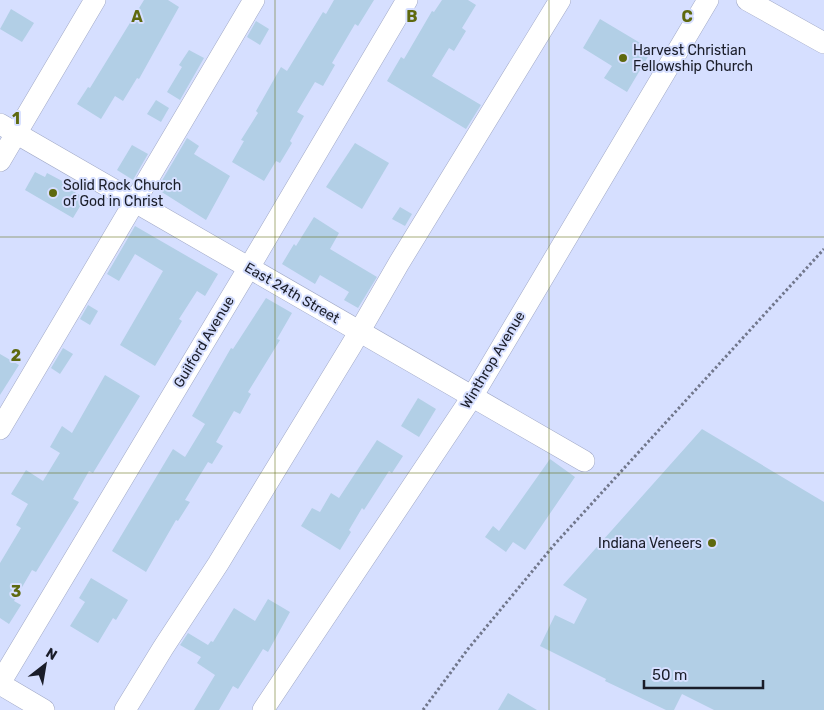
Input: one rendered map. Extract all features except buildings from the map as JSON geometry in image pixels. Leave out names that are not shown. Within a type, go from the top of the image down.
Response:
[{"type":"street","points":[[0,161],[8,128],[95,0]]},
{"type":"street","points":[[0,429],[254,0]]},
{"type":"street","name":"Guilford Avenue","points":[[0,684],[407,0]]},
{"type":"street","points":[[125,710],[218,564],[560,0]]},
{"type":"street","name":"Winthrop Avenue","points":[[263,710],[472,397],[708,0]]},
{"type":"street","points":[[747,0],[824,43]]},
{"type":"street","name":"East 24th Street","points":[[8,128],[584,461]]},
{"type":"street","points":[[0,684],[44,710]]},
{"type":"path","points":[[424,710],[474,641],[554,546],[824,249]]},
{"type":"place","name":"Harvest Christian Fellowship Church","points":[[623,58]]},
{"type":"place","name":"Solid Rock Church of God in Christ","points":[[53,193]]},
{"type":"place","name":"Indiana Veneers","points":[[712,543]]}]
